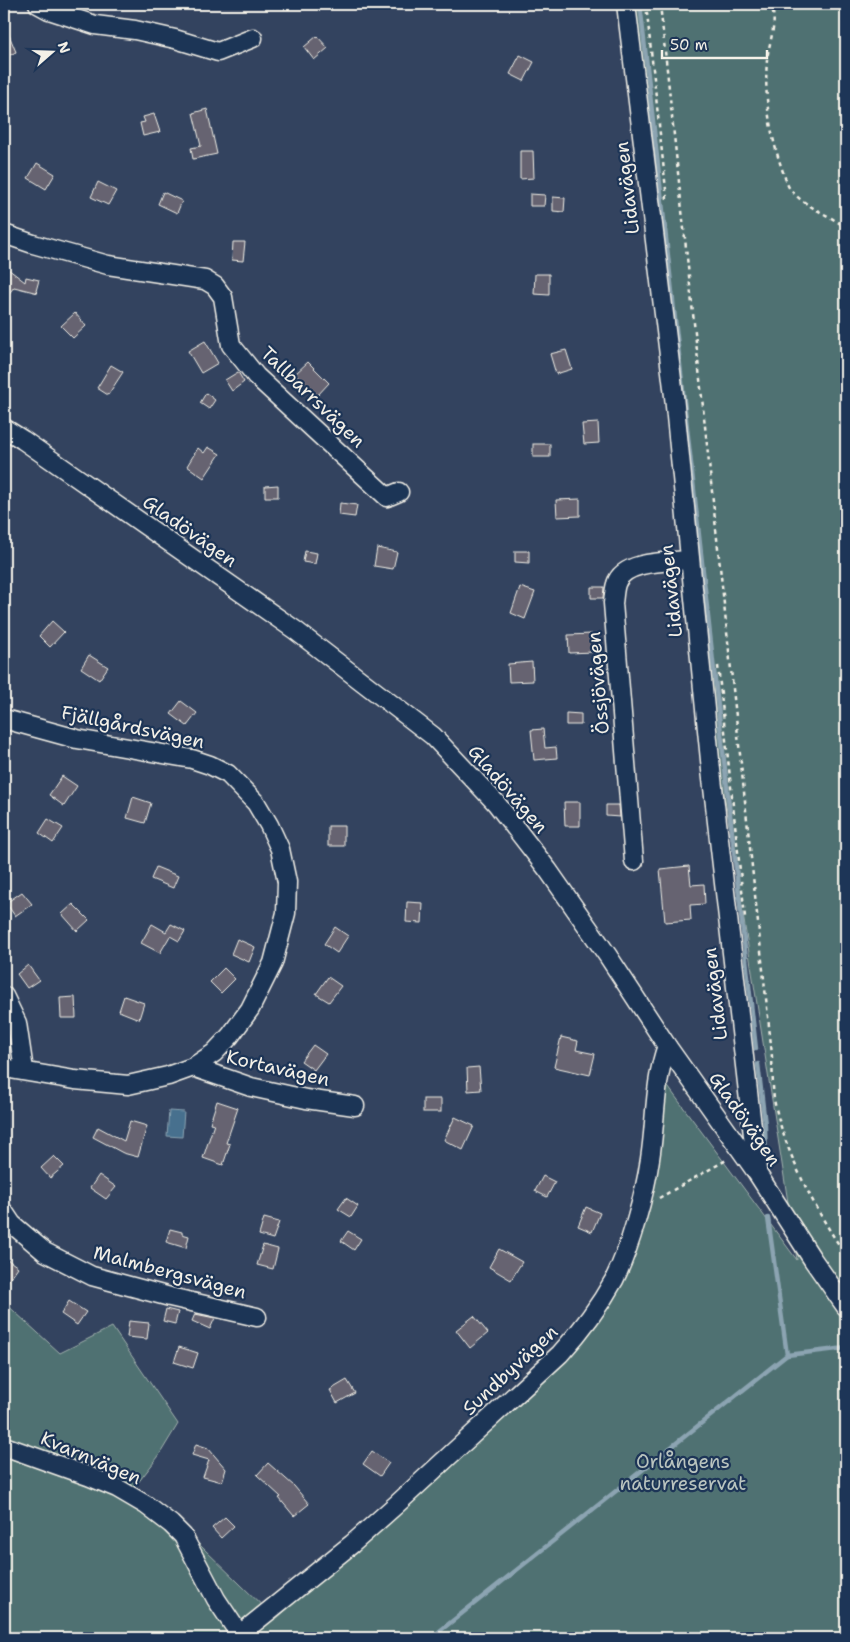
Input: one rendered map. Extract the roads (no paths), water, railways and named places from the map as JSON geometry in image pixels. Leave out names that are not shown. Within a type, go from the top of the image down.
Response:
[{"type":"street","points":[[38,4],[49,10],[96,25],[135,30],[175,39],[218,52],[253,38]]},
{"type":"street","name":"Lidavägen","points":[[626,4],[674,396],[711,770],[758,1173]]},
{"type":"street","name":"Tallbarrsvägen","points":[[4,234],[108,265],[205,280],[215,286],[223,297],[232,344],[256,376],[387,497],[399,492]]},
{"type":"street","name":"Gladövägen","points":[[4,428],[24,440],[295,630],[433,736],[496,803],[548,870],[608,956],[667,1046],[758,1173],[846,1307]]},
{"type":"street","name":"Össjövägen","points":[[634,860],[613,603],[616,582],[627,571],[641,564],[690,560]]},
{"type":"street","name":"Fjällgårdsvägen","points":[[4,719],[77,739],[192,759],[228,774],[256,803],[269,825],[280,849],[287,882],[286,913],[273,964],[250,1009],[230,1036],[214,1053],[192,1068],[168,1076],[128,1085],[74,1080],[4,1068]]},
{"type":"street","points":[[4,996],[17,1023],[24,1070]]},
{"type":"street","name":"Sundbyvägen","points":[[241,1637],[397,1504],[560,1354],[580,1332],[614,1279],[639,1209],[650,1160],[659,1073],[667,1046]]},
{"type":"street","name":"Kortavägen","points":[[192,1068],[251,1087],[306,1099],[355,1106]]},
{"type":"street","name":"Malmbergsvägen","points":[[4,1212],[12,1224],[45,1252],[92,1276],[257,1317]]},
{"type":"street","name":"Kvarnvägen","points":[[4,1446],[117,1488],[146,1505],[171,1524],[183,1536],[216,1599],[241,1637]]},
{"type":"water","points":[[169,1111],[184,1112],[182,1137],[167,1136]]},
{"type":"waterway","points":[[640,4],[756,1049]]},
{"type":"waterway","points":[[758,1064],[765,1125],[766,1169]]},
{"type":"waterway","points":[[431,1638],[787,1355],[768,1218]]},
{"type":"waterway","points":[[787,1355],[846,1348]]},
{"type":"park label","name":"Orlångens naturreservat","points":[[683,1472]]}]
